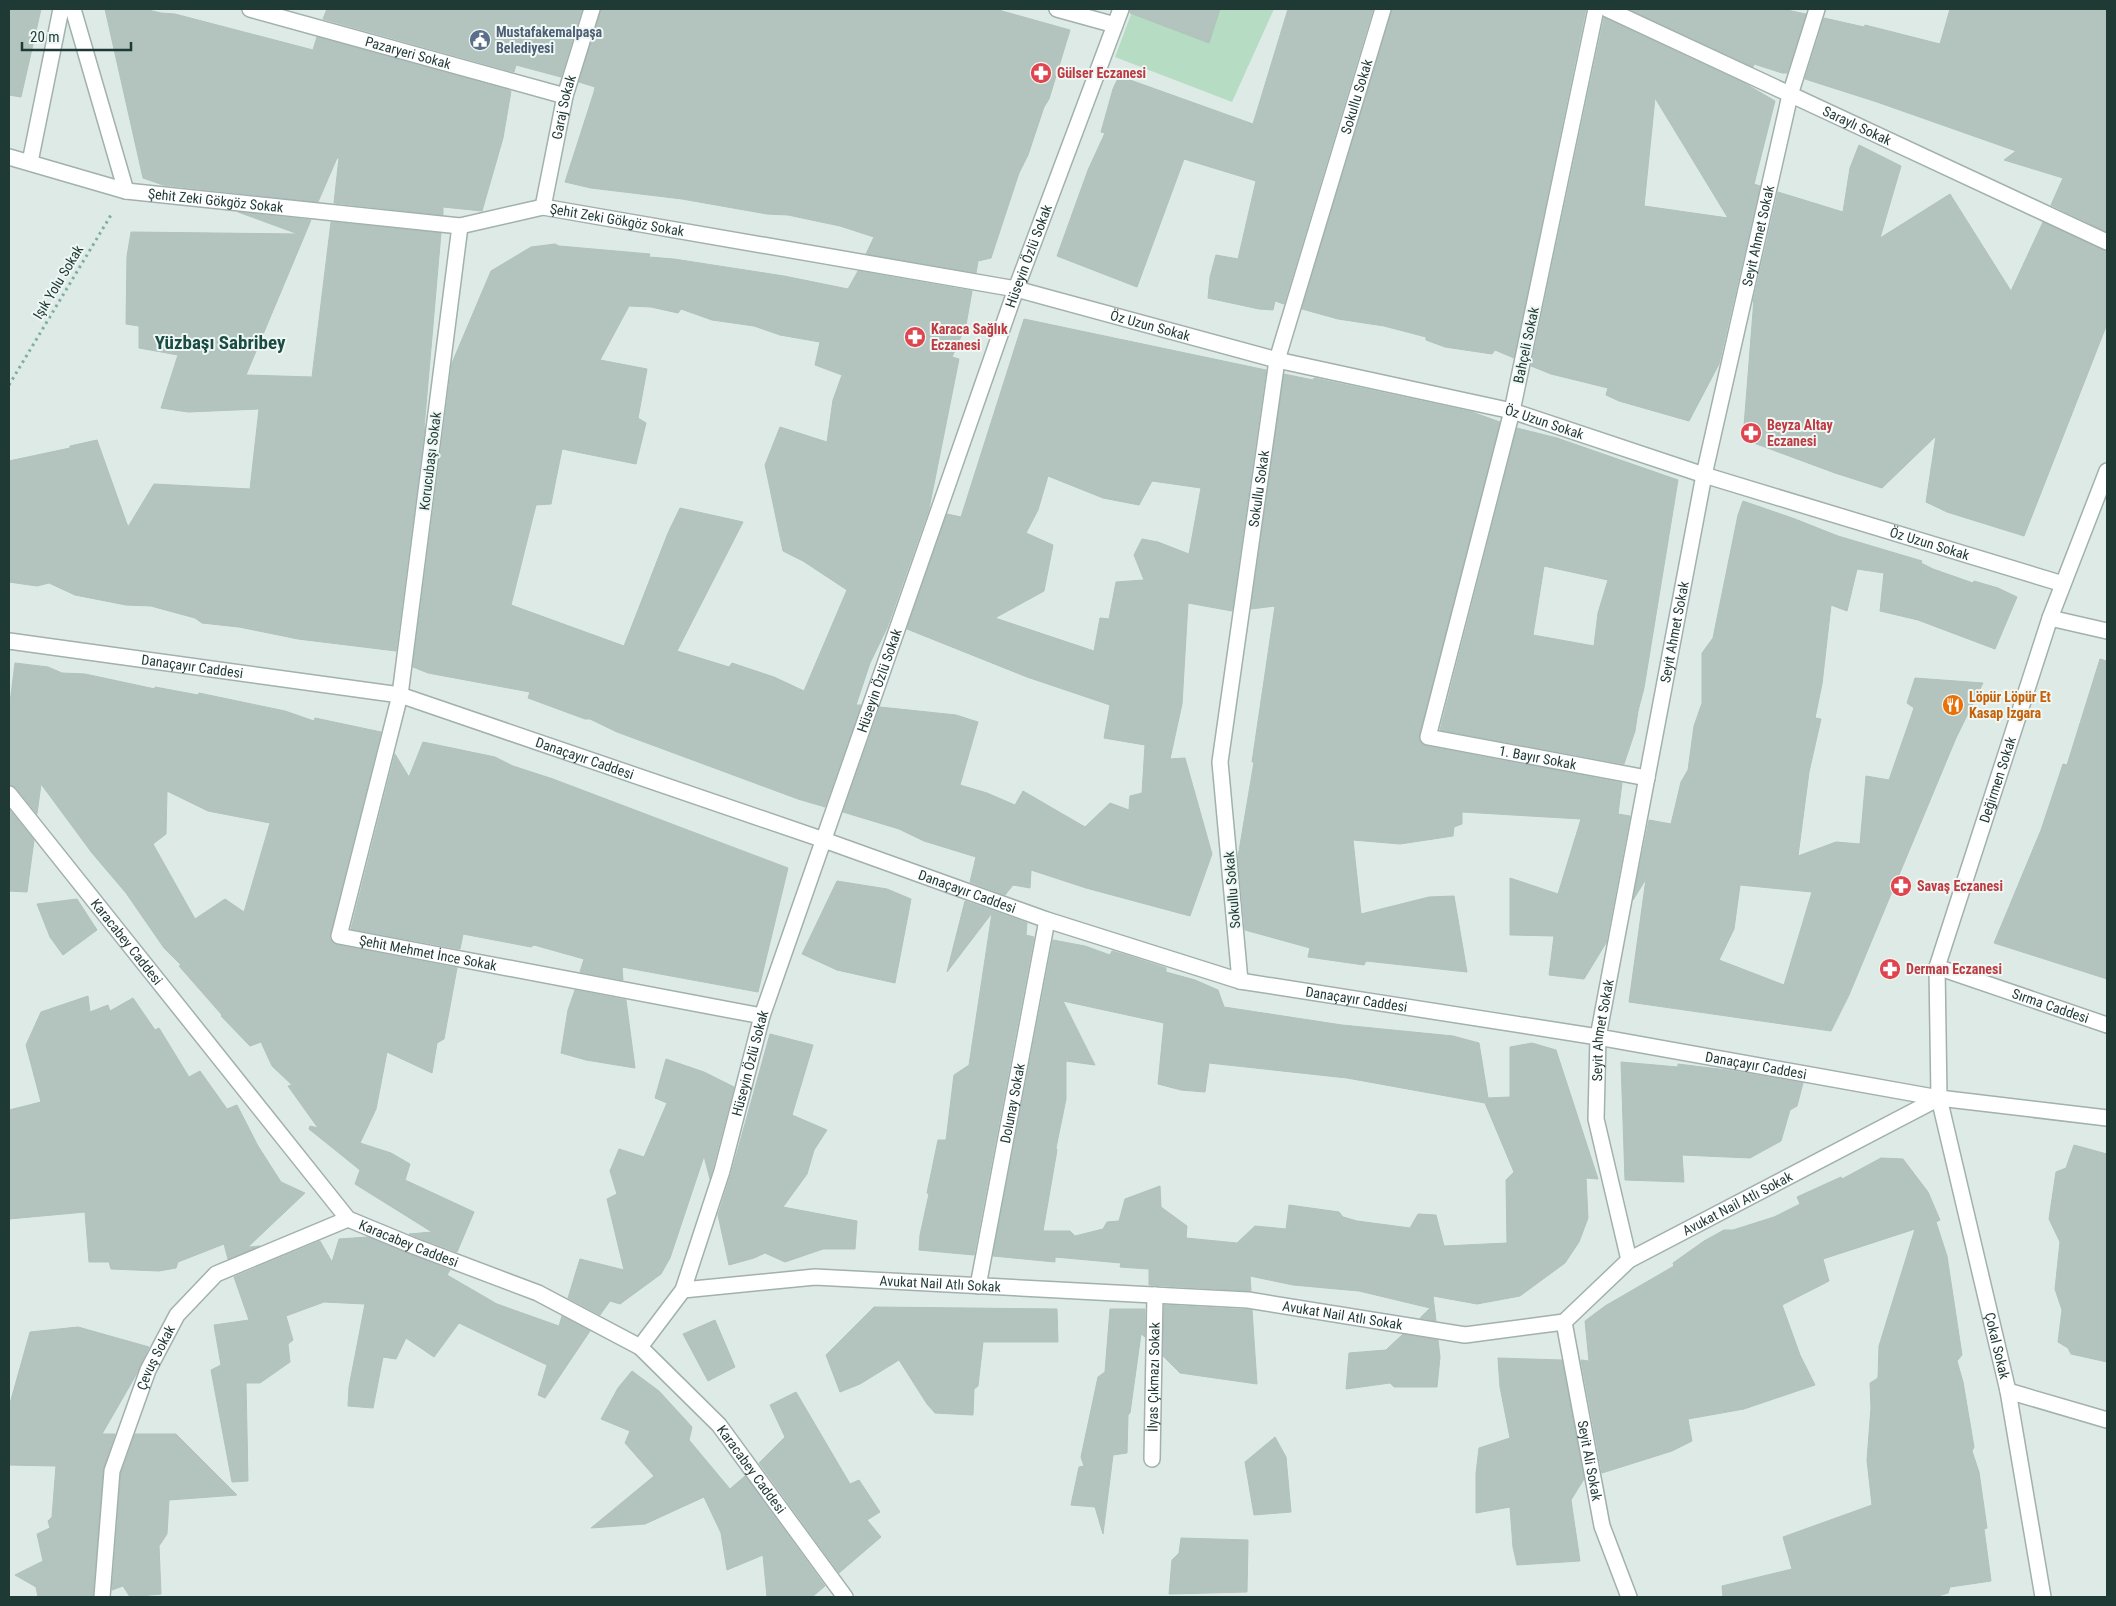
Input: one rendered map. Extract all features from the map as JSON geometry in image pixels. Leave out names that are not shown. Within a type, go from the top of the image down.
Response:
[{"type":"street","points":[[30,162],[61,9]]},
{"type":"street","points":[[74,9],[126,191]]},
{"type":"street","name":"Pazaryeri Sokak","points":[[250,9],[565,96]]},
{"type":"street","name":"Garaj Sokak","points":[[542,206],[565,96],[592,9]]},
{"type":"street","points":[[1057,9],[1115,25]]},
{"type":"street","name":"Hüseyin Özlü Sokak","points":[[640,1347],[683,1290],[722,1171],[762,1016],[1016,289],[1121,9]]},
{"type":"street","name":"Sokullu Sokak","points":[[1240,981],[1220,762],[1277,360],[1383,9]]},
{"type":"street","name":"Bahçeli Sokak","points":[[1428,737],[1512,411],[1596,9]]},
{"type":"street","name":"Saraylı Sokak","points":[[1607,9],[2107,242]]},
{"type":"street","name":"Seyit Ahmet Sokak","points":[[1629,1260],[1596,1119],[1598,1037],[1704,475],[1790,95],[1817,9]]},
{"type":"street","points":[[9,156],[126,191]]},
{"type":"street","name":"Şehit Zeki Gökgöz Sokak","points":[[126,191],[460,226],[542,206],[1016,289]]},
{"type":"street","name":"Korucubaşı Sokak","points":[[400,695],[460,226]]},
{"type":"street","name":"Öz Uzun Sokak","points":[[1016,289],[1277,360],[1512,411],[1704,475],[2063,584]]},
{"type":"street","name":"Değirmen Sokak","points":[[1939,1098],[1937,966],[2050,618],[2107,471]]},
{"type":"street","points":[[2050,618],[2107,630]]},
{"type":"street","name":"Danaçayır Caddesi","points":[[9,641],[400,695],[824,840],[1048,920],[1240,981],[1598,1037],[1939,1098]]},
{"type":"street","name":"Şehit Mehmet İnce Sokak","points":[[400,695],[340,936],[762,1016]]},
{"type":"street","name":"1. Bayır Sokak","points":[[1428,737],[1647,778]]},
{"type":"street","name":"Karacabey Caddesi","points":[[9,794],[348,1219],[411,1246],[538,1293],[640,1347],[719,1424],[845,1597]]},
{"type":"street","name":"Dolunay Sokak","points":[[978,1286],[1048,920]]},
{"type":"street","name":"Sırma Caddesi","points":[[1937,966],[2107,1025]]},
{"type":"street","points":[[1939,1098],[2107,1118]]},
{"type":"street","name":"Avukat Nail Atlı Sokak","points":[[683,1290],[815,1277],[1248,1300],[1465,1335],[1564,1322],[1629,1260],[1939,1098]]},
{"type":"street","name":"Çokal Sokak","points":[[1939,1098],[2008,1391],[2043,1597]]},
{"type":"street","name":"Çevuş Sokak","points":[[102,1597],[112,1471],[148,1370],[177,1315],[216,1274],[348,1219]]},
{"type":"street","name":"İlyas Çıkmazı Sokak","points":[[1152,1459],[1155,1295]]},
{"type":"street","name":"Seyit Ali Sokak","points":[[1564,1322],[1602,1526],[1629,1597]]},
{"type":"street","points":[[2008,1391],[2107,1420]]},
{"type":"path","name":"Işık Yolu Sokak","points":[[9,384],[126,191]]},
{"type":"green space","points":[[1133,9],[1274,9],[1232,102],[1115,57]]},
{"type":"building","points":[[9,9],[41,9],[21,97],[9,95]]},
{"type":"building","points":[[105,9],[144,9],[175,14],[313,50],[317,37],[511,91],[503,138],[482,211],[443,207],[443,215],[334,203],[339,158],[337,158],[318,202],[163,185],[143,178]]},
{"type":"building","name":"Mustafakemalpaşa Belediyesi","points":[[327,9],[582,9],[561,77],[516,65],[514,72],[323,19]]},
{"type":"building","points":[[601,9],[995,9],[1070,30],[1049,99],[1044,107],[1028,155],[1019,173],[991,258],[978,261],[976,273],[866,254],[874,237],[840,226],[788,215],[767,214],[682,199],[591,188],[565,182],[594,92],[595,87],[579,82]]},
{"type":"building","points":[[1130,9],[1220,9],[1209,43],[1130,13]]},
{"type":"building","points":[[1288,9],[1373,9],[1284,304],[1275,301],[1273,310],[1259,309],[1208,298],[1210,277],[1216,255],[1238,259],[1256,181],[1184,159],[1137,287],[1057,256],[1088,170],[1105,133],[1101,132],[1113,89],[1119,76],[1253,124]]},
{"type":"building","points":[[1392,9],[1586,9],[1514,358],[1495,350],[1492,354],[1445,347],[1426,340],[1426,337],[1384,326],[1338,319],[1302,309]]},
{"type":"building","points":[[1629,9],[1782,9],[1806,14],[1787,73],[1782,73],[1754,64],[1753,67]]},
{"type":"building","points":[[1950,9],[2107,9],[2107,232],[2051,205],[2063,178],[2004,160],[2016,151],[1805,79],[1824,18],[1864,27],[1865,25],[1940,44]]},
{"type":"building","points":[[1604,18],[1746,84],[1775,101],[1754,184],[1760,186],[1719,364],[1689,421],[1619,401],[1606,395],[1608,388],[1551,374],[1531,366]],"holes":[[[1655,98],[1728,218],[1644,206]]]},
{"type":"building","points":[[1859,145],[1901,166],[1880,238],[1950,194],[2011,291],[2043,222],[2107,251],[2107,324],[2024,536],[1947,512],[1926,502],[1936,436],[1882,488],[1743,439],[1754,299],[1753,302],[1778,192],[1843,212],[1850,168]]},
{"type":"building","points":[[238,212],[311,220],[246,375],[312,377],[331,222],[441,233],[424,429],[425,427],[396,651],[298,639],[239,627],[202,623],[195,618],[151,606],[126,605],[75,595],[49,583],[37,586],[9,582],[9,461],[70,448],[70,446],[97,440],[128,527],[154,484],[250,489],[259,409],[188,412],[161,408],[178,355],[139,348],[139,326],[126,324],[127,256],[131,232],[298,234]]},
{"type":"building","points":[[555,244],[559,246],[650,254],[649,257],[674,259],[784,276],[848,289],[858,271],[972,291],[966,325],[952,357],[959,359],[929,509],[887,628],[870,663],[856,705],[861,705],[825,807],[798,799],[617,732],[590,719],[585,719],[528,698],[530,692],[428,673],[413,667],[452,363],[491,271],[531,247]],"holes":[[[629,306],[651,307],[678,313],[681,309],[712,320],[754,326],[780,335],[820,342],[815,365],[842,375],[833,400],[827,442],[780,427],[765,465],[783,551],[803,561],[847,590],[804,691],[774,677],[732,663],[729,667],[677,651],[743,522],[680,508],[668,533],[624,646],[511,605],[536,505],[551,504],[562,449],[636,464],[646,423],[638,418],[647,369],[600,360]]]},
{"type":"building","points":[[1024,319],[1266,370],[1232,611],[1188,603],[1182,704],[1170,759],[1185,758],[1212,854],[1190,916],[1086,888],[1031,870],[1030,888],[1013,885],[1005,895],[970,882],[976,857],[924,841],[899,829],[843,812],[880,707],[956,715],[978,722],[960,785],[987,793],[1015,805],[1023,791],[1085,827],[1110,803],[1129,810],[1130,796],[1142,793],[1145,745],[1104,738],[1110,705],[1027,677],[907,629],[947,514],[961,517]],"holes":[[[1048,476],[1103,498],[1139,505],[1152,481],[1201,488],[1189,554],[1158,542],[1142,539],[1134,555],[1144,580],[1116,582],[1109,619],[1100,618],[1094,651],[995,618],[1044,591],[1053,545],[1026,533],[1038,510]]]},
{"type":"building","points":[[1284,374],[1313,380],[1314,378],[1472,412],[1500,422],[1419,739],[1426,746],[1622,783],[1618,814],[1630,816],[1606,943],[1584,979],[1549,975],[1554,936],[1510,935],[1510,878],[1558,894],[1581,819],[1462,812],[1462,824],[1454,827],[1453,836],[1400,844],[1353,840],[1361,914],[1429,897],[1454,896],[1467,972],[1366,961],[1364,965],[1308,957],[1310,948],[1245,930],[1238,857],[1254,762],[1252,762],[1275,606],[1251,609]]},
{"type":"building","points":[[1517,428],[1557,438],[1678,480],[1644,688],[1635,731],[1624,764],[1440,730]],"holes":[[[1544,566],[1608,580],[1598,613],[1594,646],[1533,635]]]},
{"type":"building","points":[[1743,501],[1838,536],[1922,561],[1921,563],[1933,569],[1973,583],[1974,581],[1998,588],[2017,597],[1995,649],[1918,620],[1880,611],[1884,573],[1857,569],[1847,611],[1831,605],[1822,684],[1815,718],[1821,719],[1809,772],[1798,856],[1836,842],[1860,844],[1866,776],[1889,780],[1914,708],[1907,703],[1915,678],[1983,683],[1956,738],[1849,995],[1831,1031],[1629,1002],[1646,879],[1633,900],[1649,820],[1671,824],[1681,782],[1688,770],[1694,726],[1702,703],[1702,653],[1713,638],[1738,515]],"holes":[[[1740,885],[1812,892],[1784,985],[1719,960],[1734,929]]]},
{"type":"building","points":[[2100,659],[2107,661],[2107,979],[1994,943],[2041,830],[2063,764],[2067,765]]},
{"type":"building","points":[[15,663],[48,667],[62,673],[85,674],[155,689],[155,687],[198,695],[199,693],[285,711],[314,721],[315,718],[381,732],[330,939],[337,945],[457,968],[444,1039],[437,1043],[432,1073],[387,1052],[376,1109],[360,1143],[391,1153],[410,1164],[405,1180],[474,1212],[457,1252],[409,1234],[432,1232],[355,1184],[360,1170],[309,1129],[310,1126],[318,1128],[288,1086],[292,1085],[272,1066],[261,1042],[250,1046],[221,1016],[179,966],[181,965],[164,948],[126,893],[92,853],[41,784],[37,814],[16,788],[9,785],[9,711]],"holes":[[[167,791],[208,811],[270,823],[244,912],[225,899],[195,919],[153,844],[166,834]]]},
{"type":"building","points":[[423,742],[495,757],[513,766],[553,779],[788,868],[758,992],[622,967],[623,980],[580,972],[584,959],[534,945],[531,947],[463,934],[460,949],[351,929],[395,754],[409,777]]},
{"type":"building","points":[[9,809],[34,840],[27,892],[9,891]]},
{"type":"building","points":[[837,881],[887,889],[911,899],[895,983],[837,970],[802,954]]},
{"type":"building","points":[[77,899],[97,930],[63,955],[50,937],[37,904]]},
{"type":"building","points":[[965,901],[1027,923],[1026,935],[1034,937],[974,1255],[919,1250],[920,1235],[929,1194],[927,1193],[938,1140],[946,1140],[954,1075],[969,1065],[992,913],[947,972]]},
{"type":"building","points":[[1053,940],[1085,946],[1110,955],[1112,951],[1166,968],[1166,972],[1195,980],[1218,990],[1224,1007],[1342,1025],[1453,1036],[1479,1043],[1488,1098],[1510,1097],[1510,1047],[1532,1043],[1556,1050],[1598,1179],[1586,1178],[1588,1218],[1579,1242],[1565,1263],[1520,1296],[1477,1304],[1433,1296],[1436,1321],[1420,1318],[1430,1308],[1359,1291],[1293,1285],[1250,1276],[1251,1291],[1149,1285],[1149,1269],[1120,1267],[1121,1263],[1055,1257],[1055,1262],[993,1256]],"holes":[[[1063,1001],[1164,1023],[1158,1084],[1181,1090],[1205,1092],[1209,1063],[1347,1078],[1485,1103],[1514,1172],[1506,1180],[1507,1243],[1444,1246],[1436,1215],[1418,1214],[1410,1228],[1357,1221],[1343,1217],[1339,1212],[1289,1205],[1286,1229],[1255,1226],[1237,1243],[1186,1238],[1187,1226],[1161,1207],[1160,1186],[1125,1199],[1119,1221],[1107,1222],[1103,1229],[1075,1236],[1070,1231],[1043,1231],[1066,1099],[1066,1061],[1095,1065]]]},
{"type":"building","points":[[575,990],[626,1000],[635,1068],[586,1060],[561,1053],[568,1010]]},
{"type":"building","points":[[88,996],[90,1012],[108,1005],[110,1011],[133,998],[155,1030],[159,1028],[189,1077],[200,1071],[227,1109],[237,1105],[258,1146],[281,1182],[305,1193],[248,1247],[260,1246],[228,1259],[224,1244],[178,1262],[176,1268],[159,1271],[111,1269],[109,1262],[89,1262],[85,1212],[9,1219],[9,1110],[41,1102],[26,1045],[41,1012]]},
{"type":"building","points":[[770,1034],[813,1045],[792,1115],[827,1130],[814,1150],[807,1174],[783,1207],[857,1221],[855,1249],[823,1249],[785,1262],[765,1253],[729,1265],[718,1215]]},
{"type":"building","points":[[666,1059],[704,1072],[734,1087],[710,1179],[704,1156],[670,1258],[661,1274],[620,1304],[610,1301],[600,1315],[568,1298],[580,1259],[624,1270],[607,1199],[617,1194],[610,1171],[619,1149],[644,1157],[667,1103],[655,1098]]},
{"type":"building","points":[[1621,1062],[1678,1067],[1678,1064],[1803,1083],[1797,1106],[1790,1110],[1781,1141],[1750,1158],[1682,1155],[1684,1182],[1625,1180]]},
{"type":"building","points":[[2074,1145],[2107,1154],[2107,1362],[2071,1354],[2068,1348],[2058,1342],[2062,1310],[2055,1289],[2060,1242],[2049,1219],[2056,1172],[2066,1168]]},
{"type":"building","points":[[1881,1158],[1903,1159],[1928,1192],[1940,1220],[1936,1222],[1947,1256],[1962,1355],[1957,1361],[1963,1382],[1974,1447],[1972,1451],[1979,1472],[1987,1528],[1984,1529],[1991,1581],[1950,1587],[1948,1593],[1935,1597],[1723,1597],[1722,1586],[1792,1569],[1783,1537],[1872,1505],[1867,1460],[1871,1408],[1870,1383],[1878,1378],[1879,1346],[1915,1229],[1823,1259],[1829,1281],[1782,1305],[1800,1355],[1815,1385],[1744,1409],[1688,1419],[1692,1441],[1672,1451],[1602,1473],[1581,1360],[1589,1361],[1585,1321],[1605,1306],[1674,1266],[1673,1263],[1704,1241],[1724,1230],[1733,1230],[1774,1217],[1800,1204],[1797,1197],[1841,1177],[1842,1179]]},
{"type":"building","points":[[368,1237],[450,1270],[447,1275],[497,1304],[559,1326],[562,1316],[590,1331],[545,1398],[538,1395],[547,1365],[459,1323],[434,1357],[406,1338],[396,1359],[383,1357],[373,1408],[348,1406],[349,1387],[365,1304],[324,1302],[286,1316],[293,1340],[288,1344],[290,1362],[260,1383],[246,1383],[248,1481],[232,1482],[211,1370],[221,1365],[214,1325],[249,1320],[234,1277],[320,1241],[332,1262],[339,1239]]},
{"type":"building","points":[[1164,1305],[1252,1310],[1257,1384],[1180,1373],[1163,1356]]},
{"type":"building","points":[[874,1307],[1057,1309],[1058,1342],[983,1342],[978,1386],[974,1389],[973,1415],[935,1413],[927,1404],[899,1360],[860,1384],[840,1392],[826,1355]]},
{"type":"building","points":[[1110,1309],[1145,1309],[1145,1337],[1141,1334],[1130,1413],[1128,1415],[1127,1453],[1113,1455],[1103,1534],[1095,1507],[1071,1505],[1079,1467],[1084,1466],[1081,1457],[1098,1377],[1105,1372]]},
{"type":"building","points":[[715,1320],[735,1367],[708,1381],[683,1334]]},
{"type":"building","points":[[78,1327],[149,1347],[136,1375],[102,1434],[115,1434],[103,1470],[93,1597],[38,1597],[36,1587],[15,1575],[43,1561],[37,1534],[50,1528],[48,1521],[52,1517],[56,1466],[9,1465],[9,1407],[30,1332]]},
{"type":"building","points":[[1403,1334],[1438,1340],[1440,1357],[1437,1387],[1394,1387],[1390,1383],[1346,1389],[1349,1353],[1386,1350]]},
{"type":"building","points":[[1498,1358],[1562,1360],[1584,1479],[1571,1500],[1580,1561],[1517,1565],[1513,1547],[1510,1507],[1476,1513],[1476,1474],[1479,1448],[1510,1438],[1500,1387]]},
{"type":"building","points":[[632,1371],[659,1391],[692,1427],[689,1440],[730,1489],[745,1476],[825,1586],[812,1597],[767,1597],[763,1555],[727,1570],[721,1533],[704,1497],[645,1524],[591,1528],[654,1476],[625,1443],[630,1431],[601,1419],[618,1388]]},
{"type":"building","points":[[796,1392],[850,1484],[859,1480],[880,1512],[867,1520],[881,1537],[839,1573],[759,1463],[785,1437],[770,1405]]},
{"type":"building","points":[[135,1434],[176,1434],[237,1495],[169,1500],[167,1534],[159,1546],[161,1594],[130,1597],[123,1586],[112,1590],[121,1473]]},
{"type":"building","points":[[1275,1437],[1286,1457],[1291,1512],[1254,1515],[1245,1462]]},
{"type":"building","points":[[1181,1538],[1248,1540],[1247,1592],[1169,1594],[1172,1560],[1179,1553]]},
{"type":"place","name":"Mustafakemalpaşa Belediyesi","points":[[480,40]]},
{"type":"place","name":"Gülser Eczanesi","points":[[1041,73]]},
{"type":"place","name":"Karaca Sağlık Eczanesi","points":[[915,337]]},
{"type":"place","name":"Beyza Altay Eczanesi","points":[[1751,433]]},
{"type":"place","name":"Löpür Löpür Et Kasap Izgara","points":[[1953,705]]},
{"type":"place","name":"Savaş Eczanesi","points":[[1901,886]]},
{"type":"place","name":"Derman Eczanesi","points":[[1890,969]]},
{"type":"district","name":"Yüzbaşı Sabribey","points":[[220,342]]}]
